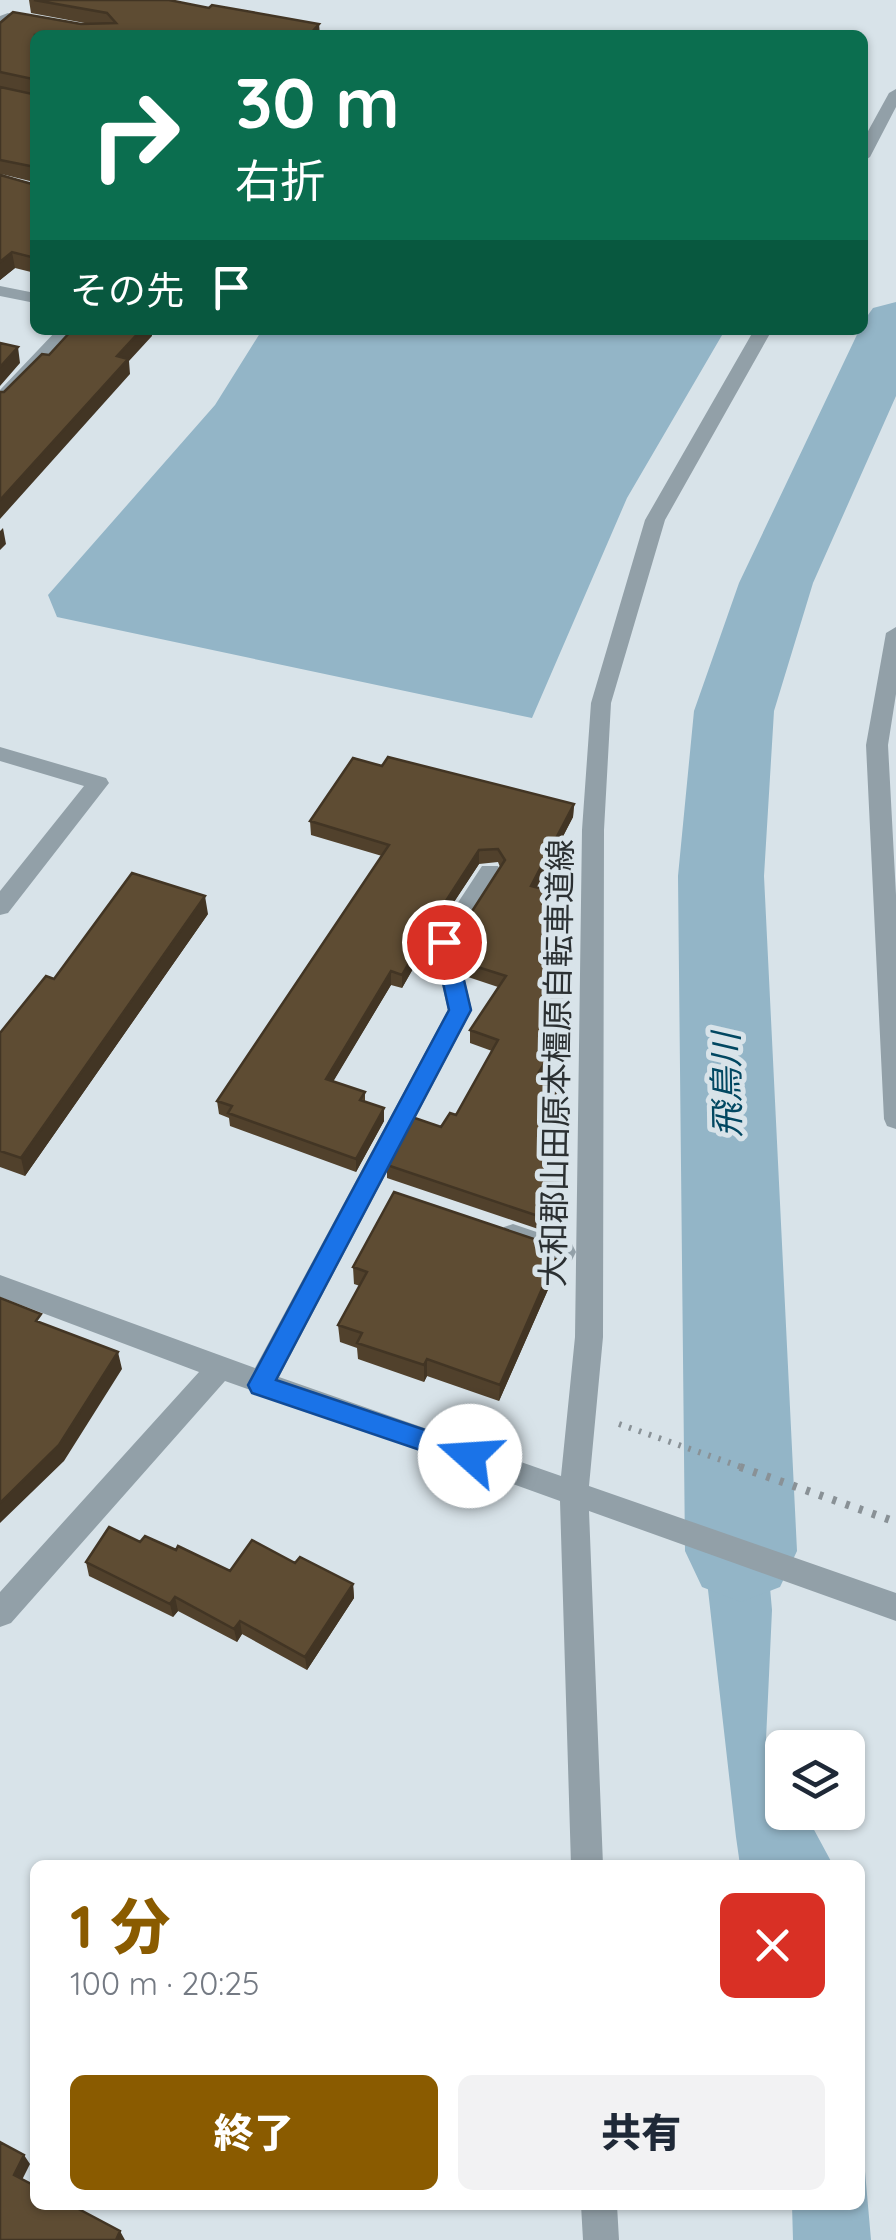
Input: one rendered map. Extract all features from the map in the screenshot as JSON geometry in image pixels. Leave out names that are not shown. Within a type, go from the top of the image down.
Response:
[{"type":"street","points":[[0,22],[8,16],[82,30]]},
{"type":"street","points":[[868,145],[896,93]]},
{"type":"street","points":[[0,291],[30,297]]},
{"type":"street","points":[[0,400],[62,335]]},
{"type":"street","name":"大和郡山田原本橿原自転車道線","points":[[588,1860],[574,1491],[589,1337],[593,830],[601,703],[655,520],[760,335]]},
{"type":"street","points":[[896,632],[877,745],[896,1119]]},
{"type":"street","points":[[0,754],[98,783],[0,908]]},
{"type":"street","points":[[260,1385],[375,1188],[460,1010],[444,942],[490,872]]},
{"type":"street","points":[[491,1228],[563,1252]]},
{"type":"street","points":[[0,1286],[218,1370],[574,1491],[896,1607]]},
{"type":"street","points":[[0,1613],[218,1370]]},
{"type":"street","points":[[600,2210],[601,2240]]},
{"type":"path","points":[[619,1424],[896,1522]]},
{"type":"water","points":[[259,335],[722,335],[627,498],[532,718],[57,617],[48,595],[215,405]]},
{"type":"water","points":[[764,1401],[758,1453],[772,1610],[765,1730],[765,1830],[814,1830],[830,1860],[739,1860],[707,1581],[711,1441]]},
{"type":"water","points":[[865,2171],[871,2240],[793,2240],[792,2210],[865,2210]]},
{"type":"building","points":[[34,0],[169,0],[319,24],[314,30],[30,30],[30,78],[0,72],[0,23],[13,12],[81,24],[116,23],[107,13]]},
{"type":"building","points":[[0,87],[30,94],[30,166],[0,160]]},
{"type":"building","points":[[0,175],[30,183],[30,257],[12,252],[0,262]]},
{"type":"building","points":[[67,335],[136,335],[117,356],[128,359],[0,500],[0,392],[42,354],[49,355]]},
{"type":"building","points":[[0,343],[18,347],[0,367]]},
{"type":"building","points":[[388,757],[574,804],[531,886],[565,895],[563,900],[571,902],[562,919],[572,922],[551,965],[572,972],[548,1014],[570,1022],[539,1072],[559,1078],[548,1099],[562,1104],[546,1137],[555,1140],[551,1146],[569,1152],[555,1185],[567,1188],[553,1221],[387,1165],[412,1117],[441,1127],[450,1113],[456,1115],[498,1040],[470,1030],[506,976],[468,964],[460,930],[505,860],[498,849],[479,850],[429,927],[434,952],[418,947],[402,975],[391,971],[326,1079],[365,1092],[360,1100],[384,1108],[356,1159],[228,1113],[232,1106],[217,1101],[389,845],[310,821],[353,758],[382,766]]},
{"type":"building","points":[[132,873],[205,896],[21,1158],[0,1151],[0,1033],[46,976],[54,979]]},
{"type":"building","points":[[394,1192],[543,1242],[538,1253],[555,1259],[500,1385],[427,1359],[424,1365],[357,1343],[362,1333],[338,1325],[367,1272],[353,1267]]},
{"type":"building","points":[[0,1298],[41,1314],[36,1321],[118,1352],[59,1445],[0,1503]]},
{"type":"building","points":[[109,1527],[140,1542],[145,1536],[176,1550],[178,1546],[230,1571],[252,1540],[295,1563],[300,1557],[353,1584],[305,1657],[240,1621],[234,1629],[175,1597],[170,1604],[86,1562]]},
{"type":"building","points":[[0,2142],[24,2155],[14,2175],[30,2183],[30,2210],[80,2210],[120,2231],[116,2240],[0,2240]]},
{"type":"waterway","name":"飛鳥川","points":[[741,1551],[721,876],[734,711],[776,583],[896,322]]},
{"type":"route","points":[[444,942],[460,1010],[260,1385],[470,1456]]}]
